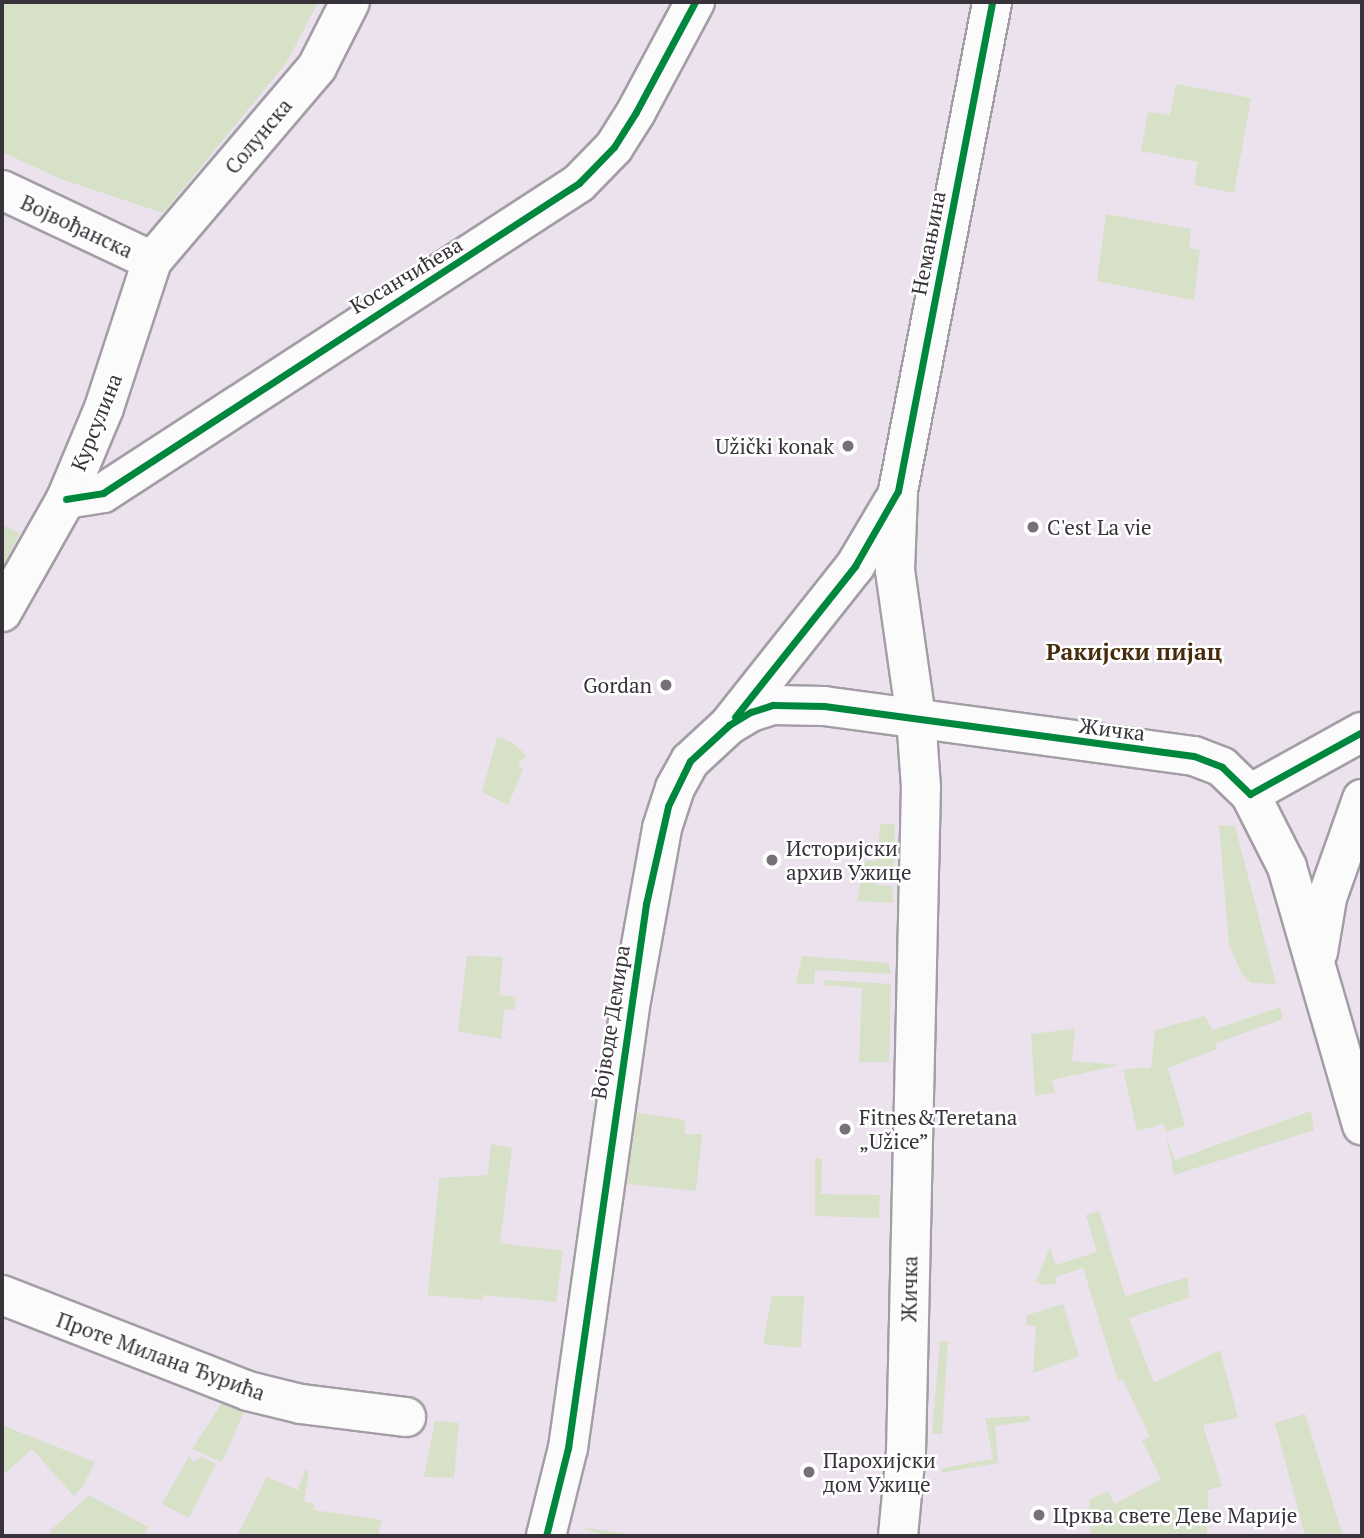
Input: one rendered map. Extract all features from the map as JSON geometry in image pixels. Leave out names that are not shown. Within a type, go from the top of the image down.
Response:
[{"type":"main road","name":"Солунска","points":[[152,261],[317,67],[350,2]]},
{"type":"main road","name":"Косанчићева","points":[[65,499],[103,494],[579,183],[614,146],[636,112],[695,2]]},
{"type":"main road","name":"Немањина","points":[[916,719],[895,570],[898,491],[992,2]]},
{"type":"main road","name":"Војвођанска","points":[[2,190],[152,261]]},
{"type":"main road","name":"Курсулина","points":[[2,612],[65,499],[104,408],[152,261]]},
{"type":"main road","points":[[729,725],[855,566],[898,491]]},
{"type":"main road","name":"Војводе Демира","points":[[546,1536],[568,1448],[629,1012],[662,828],[675,788],[690,761],[729,725],[751,712],[793,704],[916,719]]},
{"type":"main road","name":"Жичка","points":[[898,1536],[906,1452],[920,838],[916,719],[1194,757],[1222,767],[1250,794],[1287,867],[1317,961],[1362,1125]]},
{"type":"main road","points":[[1250,794],[1362,732]]},
{"type":"main road","points":[[1317,961],[1327,898],[1362,799]]},
{"type":"main road","name":"Проте Милана Ђурића","points":[[2,1295],[248,1391],[301,1404],[406,1417]]},
{"type":"green space","points":[[2,2],[318,2],[287,62],[163,213],[61,179],[2,152]]},
{"type":"green space","points":[[1176,84],[1251,98],[1234,193],[1194,185],[1198,162],[1141,151],[1148,112],[1170,115]]},
{"type":"green space","points":[[1106,214],[1191,229],[1189,248],[1200,250],[1194,300],[1097,281]]},
{"type":"green space","points":[[2,525],[20,533],[2,568]]},
{"type":"green space","points":[[497,737],[512,742],[527,756],[518,762],[523,770],[508,805],[482,792]]},
{"type":"green space","points":[[880,824],[895,824],[893,878],[877,878],[876,885],[893,886],[893,903],[857,901],[865,861],[877,861]]},
{"type":"green space","points":[[1219,825],[1235,826],[1276,984],[1251,983],[1242,974],[1229,945]]},
{"type":"green space","points":[[467,956],[503,957],[499,995],[516,997],[514,1010],[504,1009],[501,1039],[458,1031]]},
{"type":"green space","points":[[802,956],[889,963],[891,974],[815,970],[814,984],[796,984]]},
{"type":"green space","points":[[825,980],[891,984],[889,1062],[859,1062],[862,988],[824,985]]},
{"type":"green space","points":[[1280,1007],[1283,1019],[1216,1043],[1217,1049],[1168,1068],[1185,1126],[1166,1132],[1163,1124],[1137,1131],[1123,1069],[1151,1068],[1155,1030],[1205,1016],[1212,1030]]},
{"type":"green space","points":[[1075,1029],[1072,1061],[1119,1065],[1052,1080],[1055,1092],[1035,1096],[1031,1034]]},
{"type":"green space","points":[[1311,1111],[1314,1130],[1174,1175],[1166,1135],[1175,1160]]},
{"type":"green space","points":[[637,1113],[685,1120],[685,1134],[702,1134],[696,1191],[627,1184]]},
{"type":"green space","points":[[491,1144],[512,1148],[500,1243],[563,1251],[556,1302],[484,1295],[482,1300],[428,1295],[439,1178],[488,1175]]},
{"type":"green space","points":[[815,1158],[822,1159],[821,1194],[880,1195],[879,1218],[815,1216]]},
{"type":"green space","points":[[1099,1211],[1125,1296],[1188,1277],[1189,1298],[1129,1318],[1154,1383],[1220,1350],[1238,1418],[1203,1425],[1222,1486],[1208,1490],[1207,1536],[1091,1536],[1089,1500],[1108,1491],[1115,1504],[1161,1479],[1142,1440],[1150,1437],[1123,1380],[1118,1381],[1083,1268],[1055,1277],[1057,1283],[1042,1285],[1036,1281],[1050,1247],[1056,1265],[1097,1252],[1086,1215]]},
{"type":"green space","points":[[772,1296],[804,1296],[801,1348],[763,1344]]},
{"type":"green space","points":[[1063,1304],[1079,1356],[1033,1373],[1036,1327],[1026,1325],[1027,1315]]},
{"type":"green space","points":[[940,1341],[948,1341],[942,1434],[932,1433]]},
{"type":"green space","points":[[224,1400],[246,1407],[222,1462],[192,1449]]},
{"type":"green space","points":[[1305,1414],[1343,1536],[1305,1536],[1275,1423]]},
{"type":"green space","points":[[1029,1416],[1030,1421],[995,1426],[998,1463],[941,1473],[942,1468],[993,1459],[985,1418]]},
{"type":"green space","points":[[435,1421],[459,1423],[454,1478],[424,1477]]},
{"type":"green space","points":[[2,1425],[95,1462],[83,1486],[74,1496],[32,1449],[2,1476]]},
{"type":"green space","points":[[189,1456],[193,1462],[202,1457],[216,1464],[189,1518],[162,1504]]},
{"type":"green space","points":[[305,1470],[309,1471],[304,1502],[314,1503],[314,1510],[382,1520],[378,1536],[237,1536],[267,1477],[298,1490]]},
{"type":"green space","points":[[89,1495],[148,1527],[143,1536],[54,1536],[50,1531]]},
{"type":"green space","points":[[580,1527],[621,1533],[646,1536],[606,1536]]},
{"type":"cycle path","points":[[66,499],[103,493],[579,183],[614,147],[636,112],[695,2]]},
{"type":"cycle path","points":[[735,717],[855,566],[898,491],[992,2]]},
{"type":"cycle path","points":[[546,1536],[568,1448],[646,904],[668,806],[690,761],[729,725],[751,712],[773,705],[824,706],[1194,756],[1222,767],[1250,794],[1362,732]]},
{"type":"place","name":"Užički konak","points":[[848,446]]},
{"type":"place","name":"C'est La vie","points":[[1033,527]]},
{"type":"place","name":"Gordan","points":[[666,685]]},
{"type":"place","name":"Историјски архив Ужице","points":[[772,860]]},
{"type":"place","name":"Fitnes&Teretana „Užice”","points":[[845,1129]]},
{"type":"place","name":"Парохијски дом Ужице","points":[[809,1472]]},
{"type":"place","name":"Црква свете Деве Марије","points":[[1039,1515]]},
{"type":"district","name":"Ракијски пијац","points":[[1134,652]]}]
